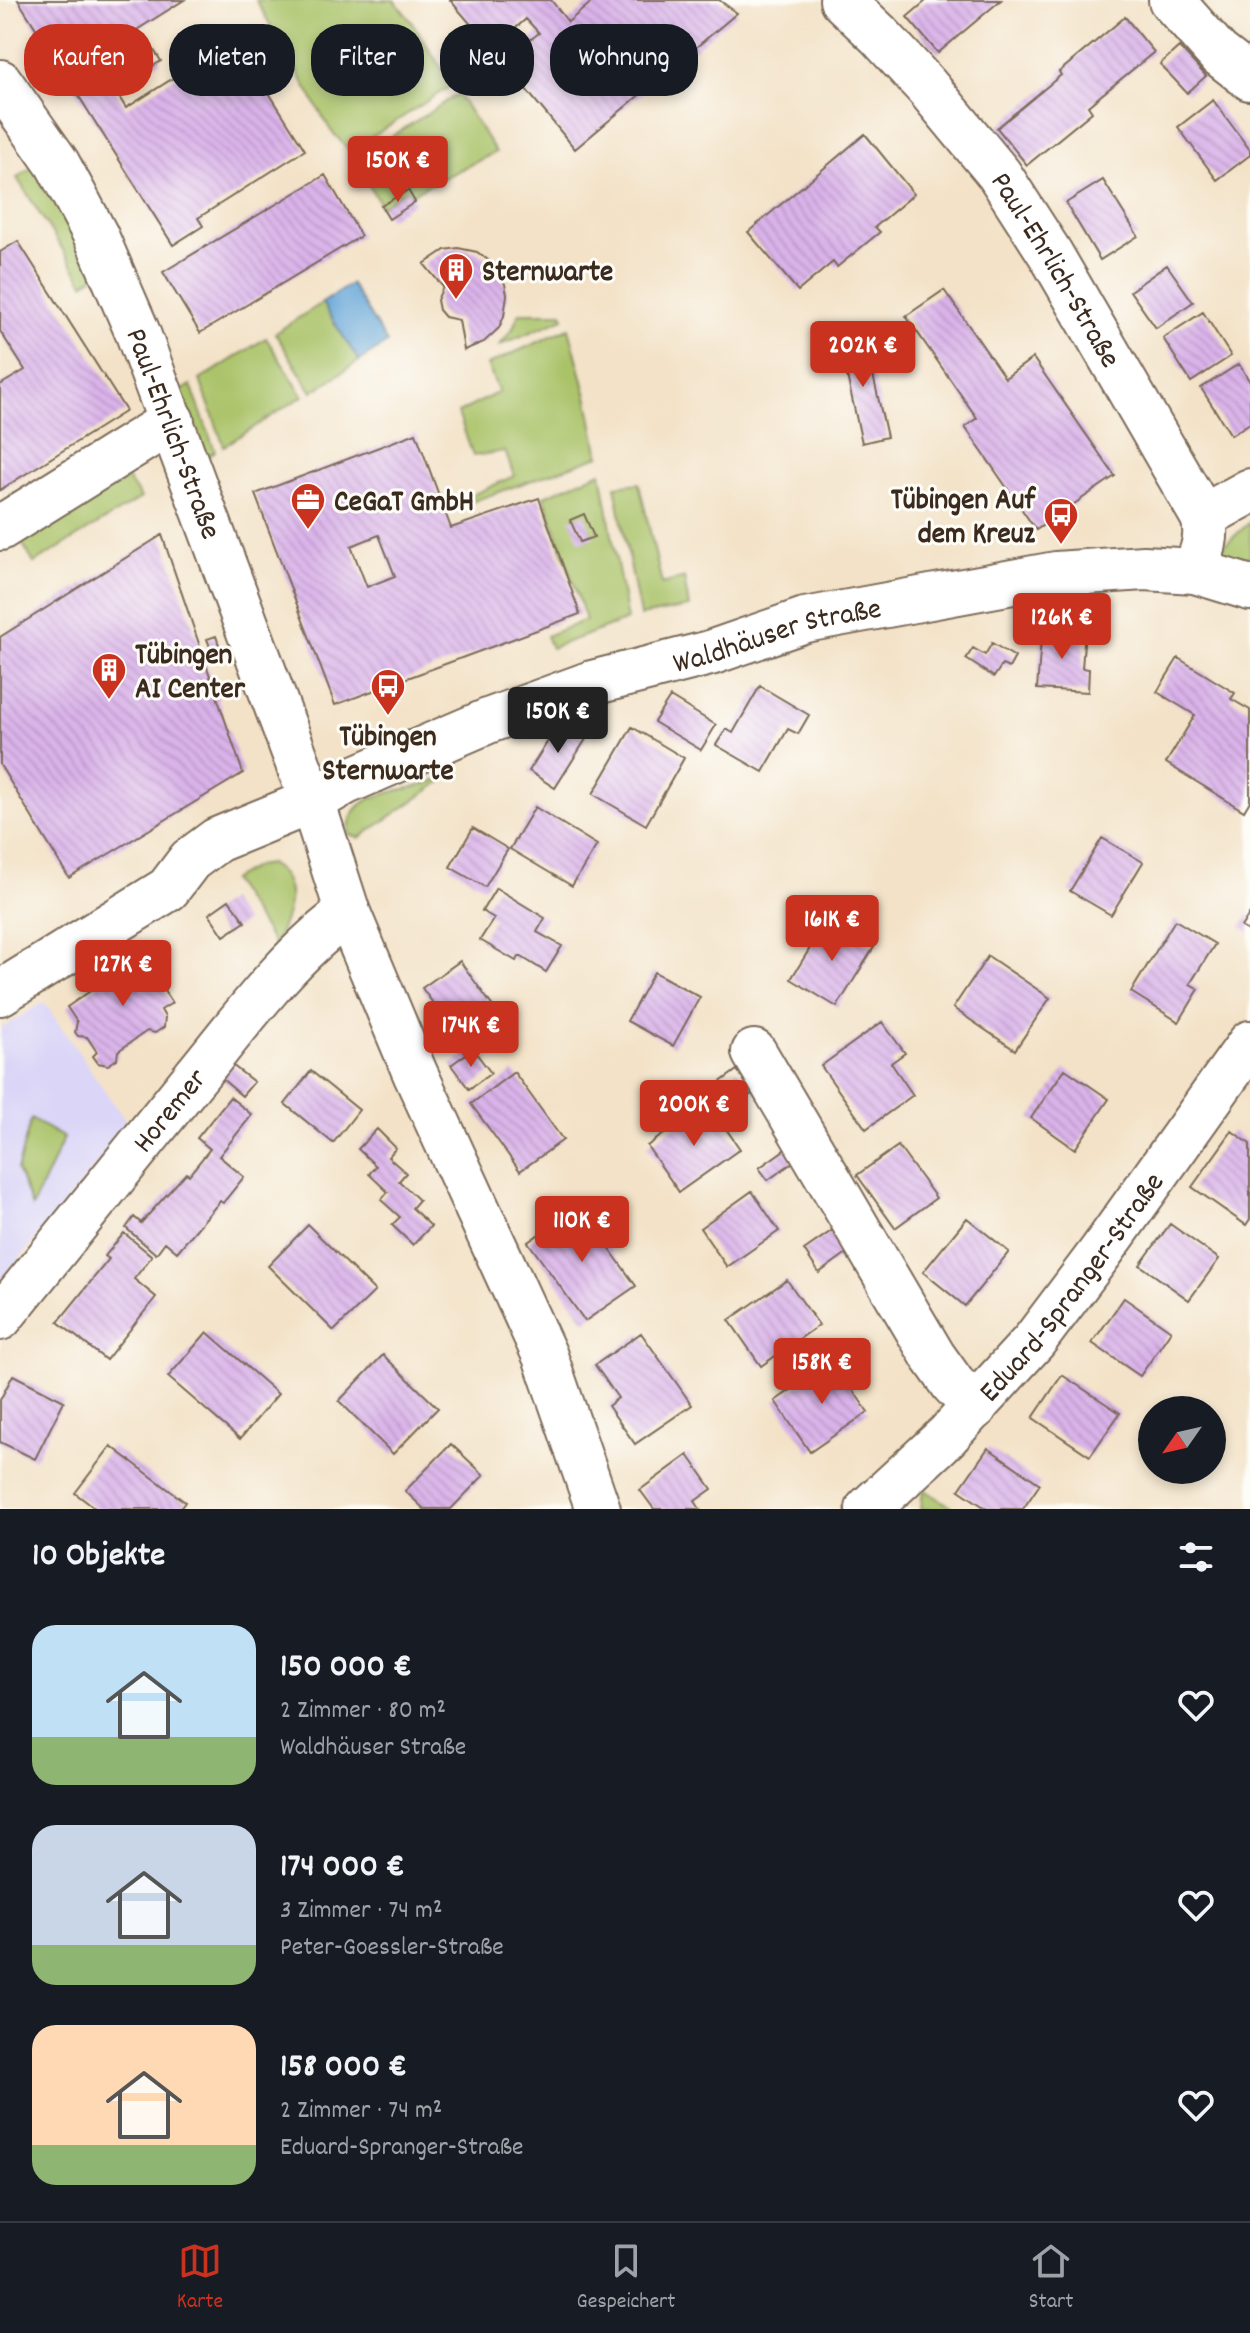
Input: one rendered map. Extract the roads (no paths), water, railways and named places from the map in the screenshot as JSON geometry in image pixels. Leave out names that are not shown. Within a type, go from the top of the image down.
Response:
[{"type":"street","name":"Paul-Ehrlich-Straße","points":[[842,0],[927,87],[999,174],[1051,255],[1203,517]]},
{"type":"street","points":[[1171,0],[1218,53],[1250,78]]},
{"type":"street","name":"Paul-Ehrlich-Straße","points":[[0,82],[57,163],[96,236],[172,421],[191,482],[312,801],[348,913],[415,1073],[545,1356],[598,1509]]},
{"type":"street","points":[[0,528],[172,421]]},
{"type":"street","points":[[1195,571],[1207,529],[1203,517],[1250,491]]},
{"type":"street","name":"Waldhäuser Straße","points":[[0,993],[168,889],[190,860],[217,840],[539,701],[592,683],[710,653],[805,620],[1068,573],[1144,568],[1195,571],[1250,588]]},
{"type":"street","name":"Horemer","points":[[0,1318],[236,1028],[311,943],[348,913]]},
{"type":"street","name":"Eduard-Spranger-Straße","points":[[868,1509],[920,1463],[1034,1341],[1250,1043]]},
{"type":"street","points":[[754,1052],[933,1356],[975,1407]]},
{"type":"water","points":[[351,284],[387,343],[359,361],[322,303]]},
{"type":"place","name":"Sternwarte","points":[[456,301]]},
{"type":"place","name":"CeGaT GmbH","points":[[308,531]]},
{"type":"place","name":"Tübingen Auf dem Kreuz","points":[[1061,546]]},
{"type":"place","name":"Tübingen AI Center","points":[[109,701]]},
{"type":"place","name":"Tübingen Sternwarte","points":[[388,717]]}]
